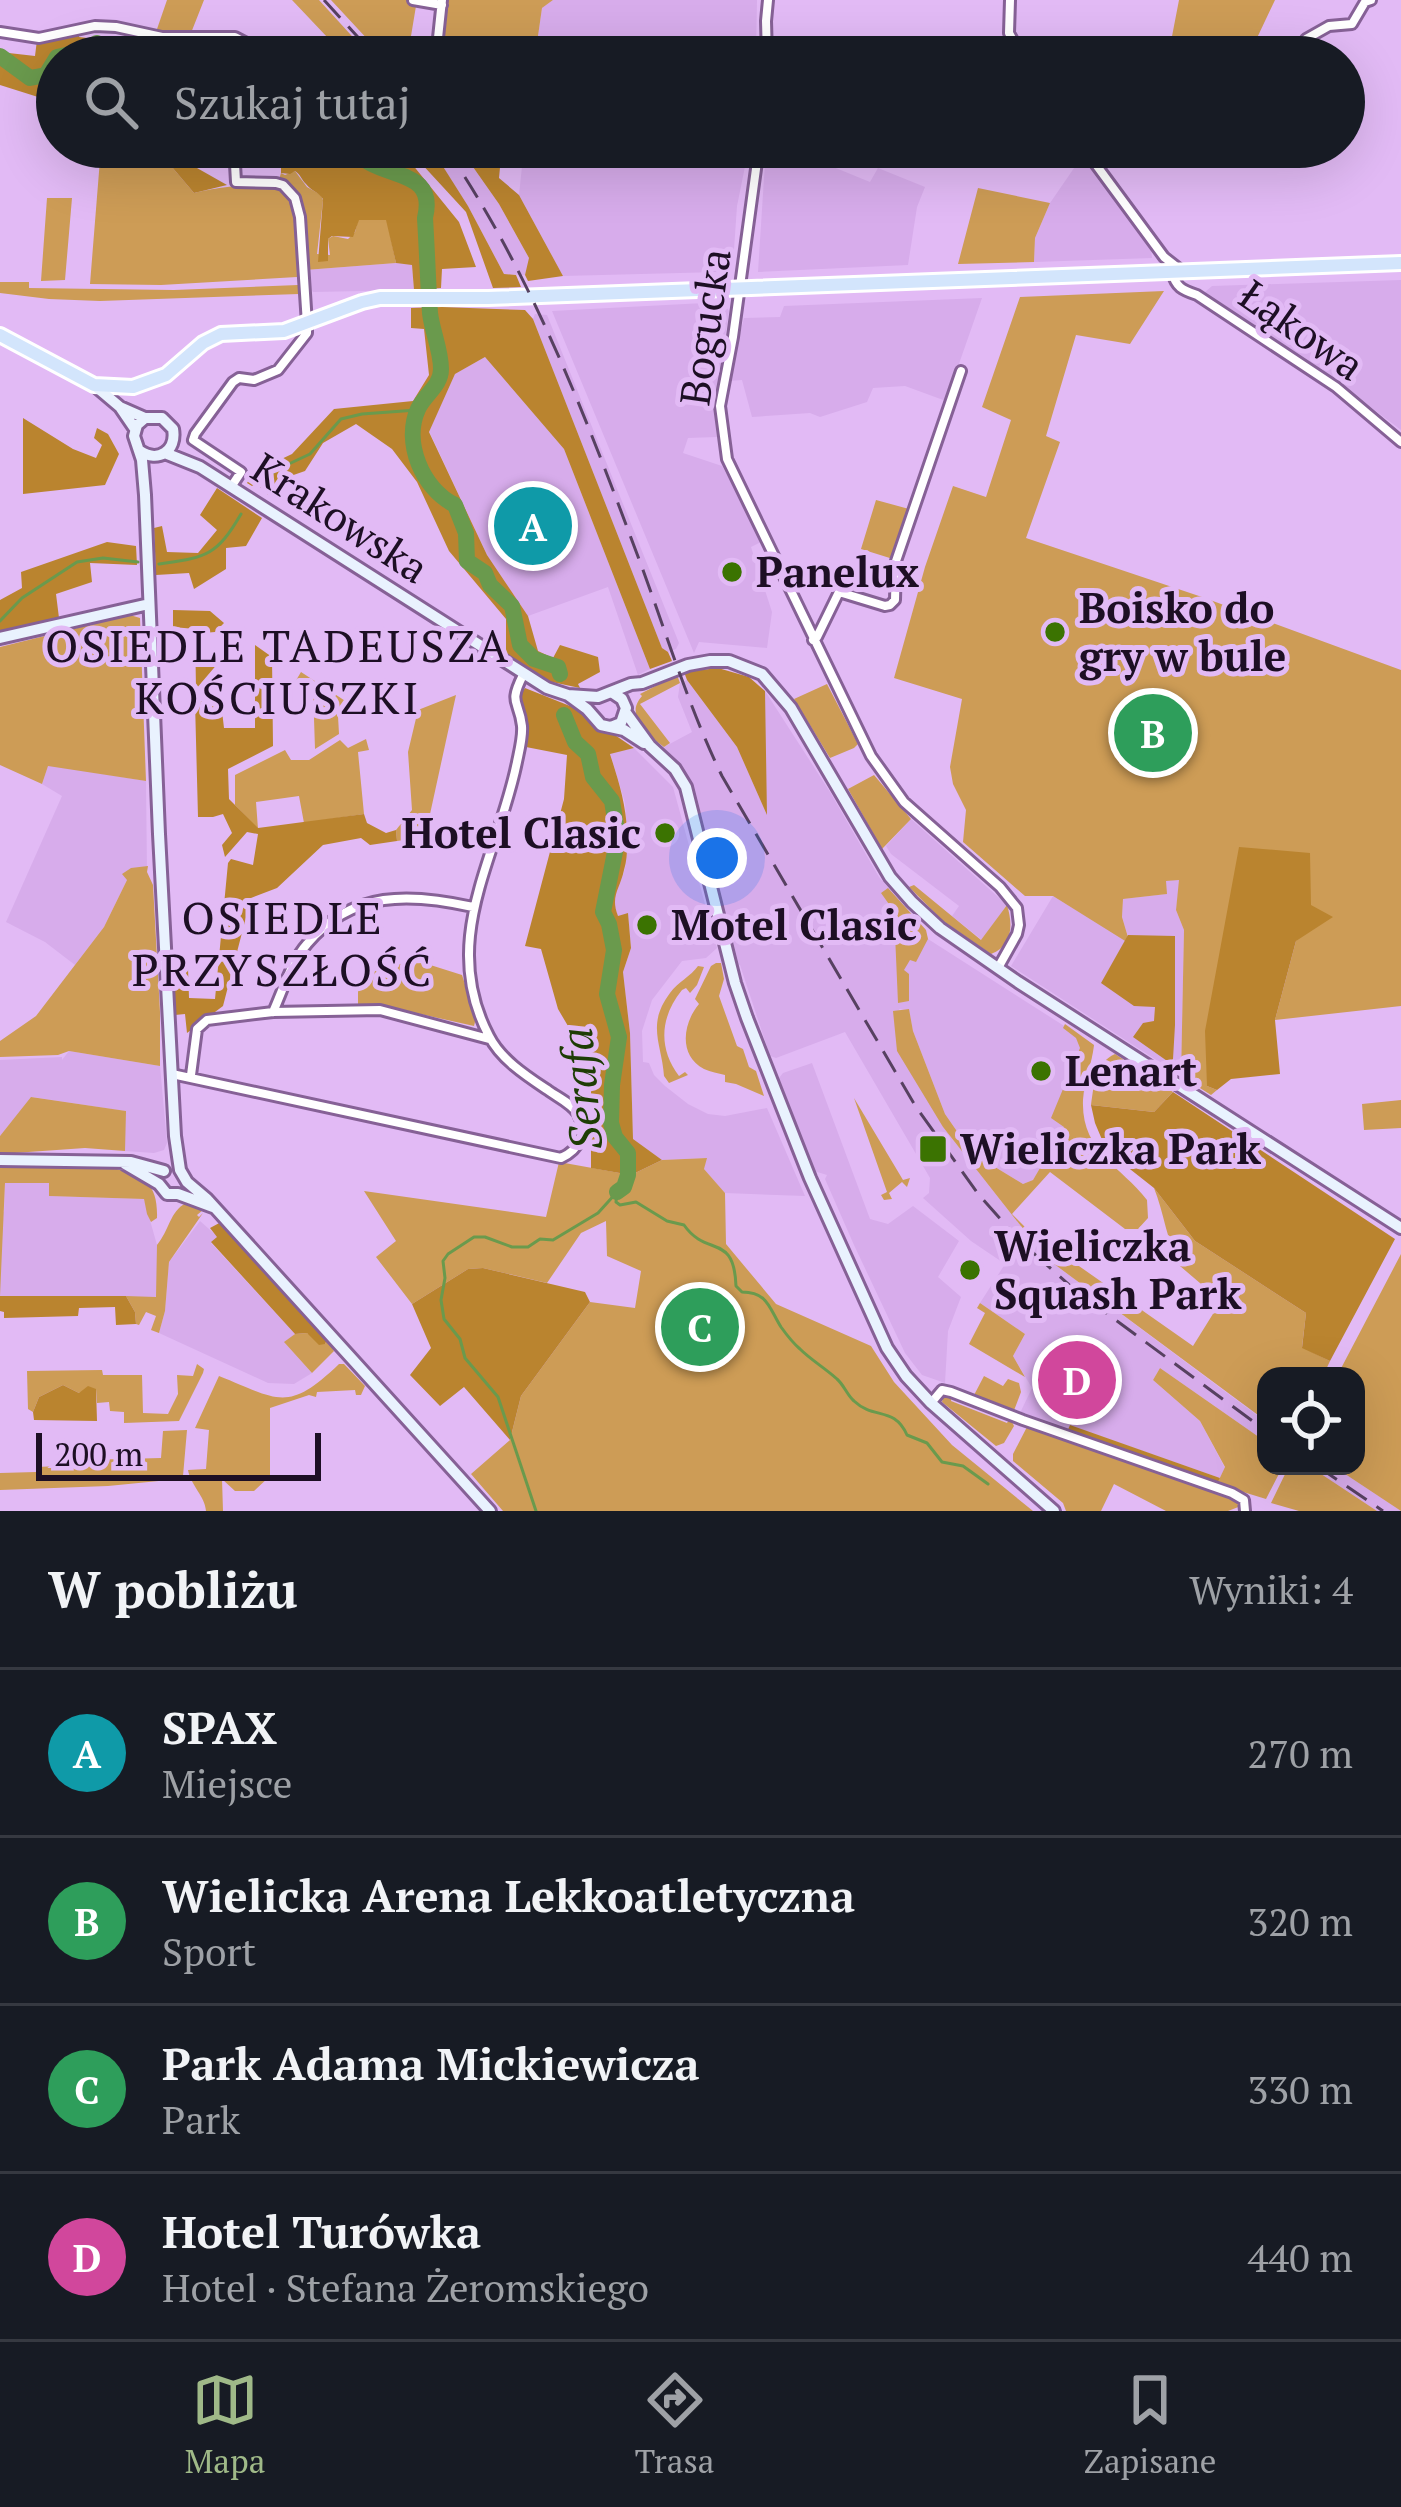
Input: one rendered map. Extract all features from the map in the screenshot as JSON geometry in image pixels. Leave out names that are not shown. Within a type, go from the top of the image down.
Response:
[{"type":"main road","points":[[0,335],[94,385],[122,388],[166,375],[221,334],[284,331],[362,302],[1401,263]]},
{"type":"street","points":[[413,0],[442,2],[438,36]]},
{"type":"street","points":[[767,36],[769,0]]},
{"type":"street","points":[[1010,0],[1011,36]]},
{"type":"street","points":[[1311,36],[1329,26],[1352,24],[1371,0]]},
{"type":"street","points":[[49,36],[95,26],[155,36]]},
{"type":"street","points":[[0,32],[36,37]]},
{"type":"street","points":[[231,487],[242,472],[193,440],[195,434],[233,382],[278,370],[307,333],[296,198],[276,183],[236,182],[235,168]]},
{"type":"street","name":"Bogucka","points":[[756,168],[720,406],[724,448],[858,734],[896,791],[1017,908],[1017,934],[998,968]]},
{"type":"street","points":[[1098,168],[1158,249],[1154,263],[1142,272]]},
{"type":"street","name":"Łąkowa","points":[[1158,249],[1179,271],[1176,284],[1180,289],[1197,295],[1336,387],[1401,442]]},
{"type":"street","points":[[813,640],[839,592],[885,605],[895,600],[896,562],[961,371]]},
{"type":"street","points":[[94,385],[120,407],[135,429]]},
{"type":"street","points":[[120,407],[145,418],[158,417],[172,429],[174,440],[145,494]]},
{"type":"street","points":[[145,418],[135,429],[134,440],[140,451],[145,494],[175,1136],[167,1194],[214,1208]]},
{"type":"street","name":"Krakowska","points":[[174,440],[200,467],[523,675],[568,695],[598,697]]},
{"type":"street","points":[[140,451],[162,455]]},
{"type":"street","name":"Krakowska","points":[[162,455],[200,467]]},
{"type":"street","points":[[0,638],[149,604]]},
{"type":"street","points":[[1054,1511],[931,1403],[887,1348],[810,1178],[737,991],[686,787],[675,769],[650,746],[594,717],[598,697],[710,661],[729,661],[762,674],[791,708],[890,877],[940,928],[1401,1228]]},
{"type":"street","points":[[172,1074],[561,1158],[579,1145],[578,1115],[490,1040],[467,964],[473,907],[517,760],[522,727],[513,698],[523,675]]},
{"type":"street","points":[[611,727],[621,722],[643,683]]},
{"type":"street","points":[[613,693],[622,699],[650,746]]},
{"type":"street","name":"Krakowska","points":[[568,695],[594,717]]},
{"type":"street","points":[[273,1012],[305,946],[350,911],[394,897],[435,898],[473,907]]},
{"type":"street","points":[[190,1076],[197,1029],[208,1020],[273,1012],[384,1010],[490,1040]]},
{"type":"street","points":[[0,1160],[116,1162],[187,1182],[490,1511]]},
{"type":"street","points":[[178,1194],[187,1182]]},
{"type":"street","points":[[931,1403],[942,1390],[1232,1493],[1245,1506]]},
{"type":"shaded area","points":[[167,0],[204,0],[191,33],[156,32]]},
{"type":"shaded area","points":[[292,0],[319,0],[352,36],[326,36]]},
{"type":"shaded area","points":[[331,0],[417,0],[411,36],[364,36]]},
{"type":"shaded area","points":[[447,0],[553,0],[542,8],[538,36],[442,36]]},
{"type":"shaded area","points":[[553,0],[757,0],[756,36],[538,36],[542,8]]},
{"type":"shaded area","points":[[1179,0],[1275,0],[1258,36],[1172,36]]},
{"type":"shaded area","points":[[36,48],[36,96],[0,85],[0,52],[35,56]]},
{"type":"shaded area","points":[[99,168],[173,168],[194,193],[264,186],[288,193],[294,201],[297,277],[90,284]]},
{"type":"shaded area","points":[[173,168],[197,168],[227,185],[194,193]]},
{"type":"shaded area","points":[[281,168],[415,168],[459,222],[476,267],[442,269],[441,288],[414,290],[412,265],[396,263],[386,220],[359,220],[353,237],[332,236],[328,261],[318,262],[323,199],[295,171],[281,173]]},
{"type":"shaded area","points":[[425,168],[444,168],[504,274],[516,275],[521,287],[493,288],[466,212]]},
{"type":"shaded area","points":[[444,168],[474,168],[530,260],[525,275],[504,274]]},
{"type":"shaded area","points":[[474,168],[500,168],[499,178],[519,195],[563,276],[528,281],[529,258]]},
{"type":"shaded area","points":[[522,168],[745,168],[733,264],[719,272],[563,276],[519,195]]},
{"type":"shaded area","points":[[765,168],[836,168],[870,182],[878,168],[925,187],[908,265],[758,272]]},
{"type":"shaded area","points":[[1074,168],[1093,168],[1151,248],[1152,258],[1034,262],[1035,238],[1050,203]]},
{"type":"shaded area","points":[[295,171],[323,200],[317,254],[330,255],[328,239],[348,239],[358,220],[387,220],[396,263],[305,270],[297,196],[279,180],[281,173]]},
{"type":"shaded area","points":[[978,188],[1050,203],[1035,238],[1034,262],[958,264]]},
{"type":"shaded area","points":[[47,198],[72,198],[65,280],[41,281]]},
{"type":"shaded area","points":[[412,264],[414,290],[313,292],[305,270]]},
{"type":"shaded area","points":[[1401,280],[1401,430],[1205,292],[1212,286]]},
{"type":"shaded area","points":[[0,282],[29,282],[29,288],[174,290],[298,285],[299,294],[49,299],[0,293]]},
{"type":"shaded area","points":[[1164,291],[1130,344],[1076,335],[1046,436],[1060,442],[1026,538],[1401,670],[1401,1006],[1275,1020],[1296,941],[1311,906],[1207,1086],[1217,1090],[1211,1095],[1181,1076],[1184,930],[1176,910],[1179,880],[1166,881],[1167,894],[1123,899],[1122,917],[1130,944],[1053,896],[1025,896],[963,842],[966,810],[950,767],[962,699],[894,678],[953,486],[986,497],[1011,420],[982,407],[1020,297]]},
{"type":"shaded area","points":[[982,298],[946,401],[905,386],[873,388],[867,402],[820,417],[810,413],[752,417],[742,380],[728,381],[744,318],[780,317],[784,306]]},
{"type":"shaded area","points":[[723,302],[729,311],[714,410],[717,437],[688,438],[683,453],[722,466],[763,541],[751,547],[772,612],[767,648],[699,642],[694,653],[552,311]]},
{"type":"shaded area","points":[[411,308],[525,310],[533,319],[662,648],[672,661],[650,669],[564,449],[485,357],[455,374],[429,432],[487,555],[528,616],[538,651],[553,658],[560,645],[598,657],[600,672],[578,684],[580,688],[547,681],[506,656],[506,619],[449,551],[417,482],[392,449],[356,424],[323,443],[305,471],[282,479],[267,495],[247,483],[254,472],[292,454],[334,409],[413,401],[429,375],[424,329],[411,328]]},
{"type":"shaded area","points":[[535,314],[547,315],[679,643],[676,649],[662,648],[533,319]]},
{"type":"shaded area","points":[[485,357],[564,449],[650,669],[638,675],[608,587],[528,616],[487,555],[429,431],[455,374]]},
{"type":"shaded area","points":[[23,418],[96,458],[102,445],[94,438],[97,428],[108,434],[119,454],[105,485],[23,494]]},
{"type":"shaded area","points":[[217,488],[262,518],[246,546],[226,548],[226,569],[194,589],[189,573],[156,575],[154,528],[162,526],[167,552],[198,553],[217,530],[200,515]]},
{"type":"shaded area","points":[[876,500],[909,509],[893,559],[861,549]]},
{"type":"shaded area","points":[[107,542],[136,546],[137,565],[90,563],[92,582],[56,594],[59,618],[0,631],[0,600],[22,588],[21,572]]},
{"type":"shaded area","points":[[173,610],[210,611],[224,623],[215,632],[203,633],[204,656],[219,656],[219,662],[196,689],[195,629],[173,627]]},
{"type":"shaded area","points":[[130,615],[140,618],[146,781],[48,766],[42,784],[0,765],[0,647]]},
{"type":"shaded area","points":[[255,645],[272,657],[273,746],[228,769],[229,799],[258,828],[364,814],[367,823],[386,833],[396,830],[397,841],[370,845],[361,838],[323,845],[277,888],[251,898],[223,1006],[187,1033],[185,1014],[175,1015],[172,968],[188,968],[189,998],[215,999],[228,863],[231,859],[253,865],[258,834],[247,832],[225,857],[222,845],[232,833],[223,814],[198,817],[195,702],[222,711],[224,728],[255,728]]},
{"type":"shaded area","points":[[718,668],[749,677],[765,691],[767,815],[737,747],[684,672]]},
{"type":"shaded area","points":[[301,672],[356,708],[338,716],[339,734],[315,749],[313,688],[292,687]]},
{"type":"shaded area","points":[[677,675],[680,683],[640,704],[670,743],[664,747],[648,735],[636,706],[640,694]]},
{"type":"shaded area","points":[[687,680],[737,747],[765,810],[765,691],[879,877],[925,929],[928,939],[1094,1045],[1083,1098],[1033,1180],[1023,1184],[972,1153],[945,1114],[909,1010],[899,1009],[943,1127],[1046,1258],[1257,1415],[1257,1436],[1160,1368],[1153,1380],[1200,1421],[1225,1468],[1220,1478],[1020,1413],[1032,1388],[1013,1356],[1025,1334],[980,1303],[1005,1264],[923,1198],[929,1193],[930,1178],[845,1032],[776,1058],[770,1056],[737,964],[697,802],[687,776],[664,747],[692,732],[678,697],[680,683]]},
{"type":"shaded area","points":[[827,684],[858,744],[830,758],[794,699]]},
{"type":"shaded area","points":[[525,688],[575,708],[634,748],[610,754],[627,831],[626,861],[615,903],[618,916],[628,913],[631,948],[623,972],[633,1139],[662,1160],[631,1175],[591,1168],[591,1044],[568,1026],[558,1009],[541,949],[525,946],[564,799],[567,755],[526,747],[526,717],[519,697]]},
{"type":"shaded area","points":[[456,695],[425,837],[397,841],[396,830],[412,810],[408,752],[418,710]]},
{"type":"shaded area","points":[[366,739],[369,750],[358,752],[364,814],[304,823],[299,796],[256,802],[258,829],[235,805],[235,775],[285,750],[291,760],[309,760],[340,740],[348,748]]},
{"type":"shaded area","points":[[634,748],[673,787],[717,948],[706,958],[682,961],[652,1000],[642,1031],[643,1062],[649,1063],[665,1086],[708,1114],[725,1116],[767,1108],[805,1196],[725,1193],[704,1169],[706,1158],[662,1160],[633,1140],[623,972],[631,948],[628,915],[618,917],[614,906],[614,892],[626,864],[627,833],[625,803],[610,753]]},
{"type":"shaded area","points":[[48,765],[146,781],[147,872],[127,880],[104,927],[75,965],[45,942],[6,922],[62,796],[42,784]]},
{"type":"shaded area","points":[[874,775],[911,819],[882,849],[848,789]]},
{"type":"shaded area","points":[[911,819],[1007,905],[982,940],[952,916],[959,906],[886,846]]},
{"type":"shaded area","points":[[1239,847],[1310,853],[1311,905],[1333,917],[1296,941],[1275,1020],[1280,1074],[1231,1079],[1217,1090],[1207,1086],[1205,1031]]},
{"type":"shaded area","points":[[148,866],[153,885],[160,1066],[69,1051],[0,1057],[0,1041],[36,1016],[104,927],[127,880],[122,874]]},
{"type":"shaded area","points":[[1180,879],[1176,910],[1184,930],[1181,1076],[1011,966],[1053,896],[1130,943],[1122,917],[1123,899],[1166,894],[1166,881]]},
{"type":"shaded area","points":[[914,885],[981,940],[1007,905],[1010,927],[1004,946],[991,954],[943,921],[909,887]]},
{"type":"shaded area","points":[[888,888],[926,930],[928,939],[916,962],[910,960],[904,970],[909,974],[909,1001],[898,1003],[895,934],[889,932],[891,907],[881,893]]},
{"type":"shaded area","points":[[1128,935],[1175,936],[1170,1063],[1133,1037],[1143,1023],[1154,1021],[1155,1007],[1134,1006],[1101,983]]},
{"type":"shaded area","points":[[424,963],[462,975],[476,1018],[474,1026],[389,1007],[358,1006],[358,985],[373,972]]},
{"type":"shaded area","points":[[716,963],[721,963],[724,979],[719,996],[737,1046],[756,1071],[764,1096],[725,1082],[725,1075],[704,1069],[690,1056],[689,1020]]},
{"type":"shaded area","points":[[698,966],[704,967],[697,985],[690,993],[682,990],[666,1022],[665,1044],[672,1065],[679,1076],[688,1075],[669,1083],[659,1044],[659,1015],[670,993]]},
{"type":"shaded area","points":[[909,1009],[945,1114],[972,1153],[1023,1184],[1033,1180],[1064,1127],[1051,1118],[1080,1048],[1063,1028],[1065,1024],[1094,1045],[1083,1100],[1088,1133],[1147,1200],[1148,1218],[1138,1229],[1125,1229],[1050,1172],[1012,1214],[1029,1231],[1193,1346],[1221,1301],[1180,1266],[1154,1188],[1195,1241],[1306,1313],[1302,1347],[1330,1361],[1327,1367],[1257,1367],[1257,1414],[1046,1258],[943,1127],[897,1051],[893,1011]]},
{"type":"shaded area","points":[[69,1051],[160,1066],[164,1150],[125,1151],[125,1111],[32,1097],[0,1136],[0,1060],[62,1060]]},
{"type":"shaded area","points":[[1115,1054],[1173,1092],[1154,1112],[1091,1105],[1099,1069]]},
{"type":"shaded area","points":[[812,1063],[870,1219],[888,1224],[913,1206],[959,1241],[938,1277],[961,1297],[948,1331],[945,1383],[922,1375],[905,1353],[827,1175],[814,1171],[779,1078]]},
{"type":"shaded area","points":[[1173,1092],[1395,1239],[1330,1361],[1302,1348],[1306,1313],[1195,1241],[1154,1188],[1103,1142],[1091,1105],[1154,1112]]},
{"type":"shaded area","points":[[31,1097],[126,1111],[125,1151],[85,1148],[0,1154],[0,1136]]},
{"type":"shaded area","points":[[854,1098],[903,1180],[910,1178],[907,1187],[902,1182],[889,1193],[892,1199],[884,1200],[881,1195],[887,1192]]},
{"type":"shaded area","points":[[1401,1100],[1401,1128],[1364,1130],[1362,1104]]},
{"type":"shaded area","points":[[707,1158],[704,1169],[725,1193],[726,1244],[776,1304],[871,1346],[894,1382],[952,1445],[1033,1511],[503,1511],[471,1474],[510,1440],[521,1396],[590,1302],[635,1308],[641,1271],[607,1256],[606,1221],[581,1233],[547,1283],[483,1268],[468,1269],[412,1304],[376,1257],[396,1241],[364,1191],[546,1217],[559,1162],[631,1175],[662,1160]]},
{"type":"shaded area","points":[[0,1168],[124,1171],[152,1189],[157,1218],[151,1222],[144,1199],[49,1196],[49,1183],[5,1183],[0,1296]]},
{"type":"shaded area","points":[[5,1183],[50,1183],[50,1196],[144,1199],[157,1245],[157,1297],[0,1296],[0,1213],[4,1212]]},
{"type":"shaded area","points":[[186,1203],[203,1210],[199,1217],[203,1213],[169,1262],[159,1333],[151,1330],[156,1316],[146,1312],[136,1324],[126,1296],[156,1297],[157,1245],[176,1211]]},
{"type":"shaded area","points":[[200,1221],[218,1237],[211,1243],[295,1334],[285,1343],[312,1373],[294,1384],[268,1383],[159,1333],[169,1262]]},
{"type":"shaded area","points":[[223,1221],[327,1340],[325,1344],[319,1345],[307,1333],[295,1334],[211,1242],[217,1237],[210,1228]]},
{"type":"shaded area","points":[[1401,1254],[1401,1511],[1347,1475],[1365,1475],[1365,1367],[1342,1367]]},
{"type":"shaded area","points":[[483,1268],[585,1292],[590,1302],[521,1396],[510,1440],[464,1387],[440,1406],[410,1375],[431,1348],[412,1304],[468,1269]]},
{"type":"shaded area","points":[[0,1296],[126,1296],[136,1324],[116,1325],[115,1307],[79,1308],[78,1316],[4,1318]]},
{"type":"shaded area","points":[[980,1303],[1025,1334],[1013,1356],[1025,1377],[969,1344],[985,1313],[977,1308]]},
{"type":"shaded area","points":[[307,1333],[325,1344],[327,1340],[334,1351],[312,1373],[284,1342]]},
{"type":"shaded area","points":[[197,1364],[203,1373],[179,1421],[124,1423],[124,1412],[110,1411],[109,1402],[97,1403],[96,1389],[79,1393],[63,1385],[39,1397],[33,1412],[28,1409],[27,1371],[102,1370],[103,1375],[142,1375],[143,1413],[168,1414],[178,1394],[177,1375],[193,1376]]},
{"type":"shaded area","points":[[339,1364],[365,1386],[361,1395],[355,1390],[317,1392],[316,1397],[270,1408],[270,1476],[254,1491],[235,1491],[222,1479],[223,1511],[206,1511],[188,1470],[206,1469],[209,1430],[195,1428],[219,1376],[270,1396],[294,1396]]},
{"type":"shaded area","points":[[1160,1368],[1257,1436],[1257,1475],[1278,1475],[1266,1499],[1217,1484],[1225,1467],[1200,1421],[1153,1380]]},
{"type":"shaded area","points":[[984,1376],[1003,1386],[1008,1379],[1019,1383],[1021,1392],[1013,1413],[973,1397]]},
{"type":"shaded area","points":[[63,1385],[79,1393],[88,1386],[96,1389],[97,1421],[34,1420],[39,1397]]},
{"type":"shaded area","points":[[950,1394],[951,1401],[1007,1423],[1010,1418],[1014,1426],[1004,1443],[996,1446],[942,1402]]},
{"type":"shaded area","points":[[1028,1425],[1221,1492],[1241,1506],[1228,1511],[1166,1511],[1114,1484],[1101,1511],[1066,1511],[1063,1503],[1013,1461]]},
{"type":"shaded area","points":[[1070,1425],[1220,1478],[1217,1484],[1067,1432]]},
{"type":"shaded area","points":[[187,1430],[179,1479],[0,1490],[0,1473],[82,1465],[83,1460],[161,1458],[163,1431]]},
{"type":"shaded area","points":[[1285,1475],[1323,1475],[1377,1511],[1299,1511],[1271,1503]]},
{"type":"shaded area","points":[[1314,1475],[1347,1475],[1401,1511],[1366,1511]]},
{"type":"waterway","name":"Serafa","points":[[0,56],[30,78],[36,77]]},
{"type":"waterway","name":"Serafa","points":[[380,168],[414,181],[427,201],[430,313],[441,369],[414,422],[418,463],[433,488],[455,505],[466,533],[467,561],[485,573],[490,585],[512,606],[520,645],[534,659],[558,667],[560,674]]},
{"type":"waterway","points":[[264,479],[310,454],[341,419],[417,410]]},
{"type":"waterway","points":[[159,564],[208,552],[241,514]]},
{"type":"waterway","points":[[0,621],[22,598],[77,562],[103,558],[138,562]]},
{"type":"waterway","name":"Serafa","points":[[564,715],[575,742],[588,754],[593,777],[612,801],[618,837],[603,912],[614,950],[607,994],[619,1037],[611,1123],[628,1153],[628,1175],[617,1192]]},
{"type":"waterway","name":"Serafa","points":[[536,1511],[498,1397],[465,1358],[460,1339],[444,1319],[443,1261],[474,1237],[512,1247],[553,1240],[598,1213],[617,1192],[620,1205],[636,1202],[725,1252],[736,1286],[763,1298],[792,1341],[837,1379],[854,1401],[896,1420],[907,1435],[927,1443],[942,1462],[963,1466],[988,1484]]},
{"type":"railway","points":[[324,0],[357,36]]},
{"type":"railway","points":[[459,168],[505,247],[557,352],[722,776],[916,1107],[979,1195],[1022,1243],[1075,1290],[1257,1424]]},
{"type":"railway","points":[[1330,1475],[1383,1511]]},
{"type":"place","name":"SPAX","points":[[533,526]]},
{"type":"place","name":"Panelux","points":[[732,572]]},
{"type":"place","name":"Boisko do gry w bule","points":[[1055,632]]},
{"type":"place","name":"Wielicka Arena Lekkoatletyczna","points":[[1153,733]]},
{"type":"place","name":"Hotel Clasic","points":[[665,833]]},
{"type":"place","name":"Motel Clasic","points":[[647,925]]},
{"type":"place","name":"Lenart","points":[[1041,1071]]},
{"type":"place","name":"Wieliczka Park","points":[[933,1149]]},
{"type":"place","name":"Wieliczka Squash Park","points":[[970,1270]]},
{"type":"place","name":"Park Adama Mickiewicza","points":[[700,1327]]},
{"type":"place","name":"Hotel Turówka","points":[[1077,1380]]},
{"type":"district","name":"OSIEDLE TADEUSZA KOŚCIUSZKI","points":[[278,672]]},
{"type":"district","name":"OSIEDLE PRZYSZŁOŚĆ","points":[[283,944]]}]
